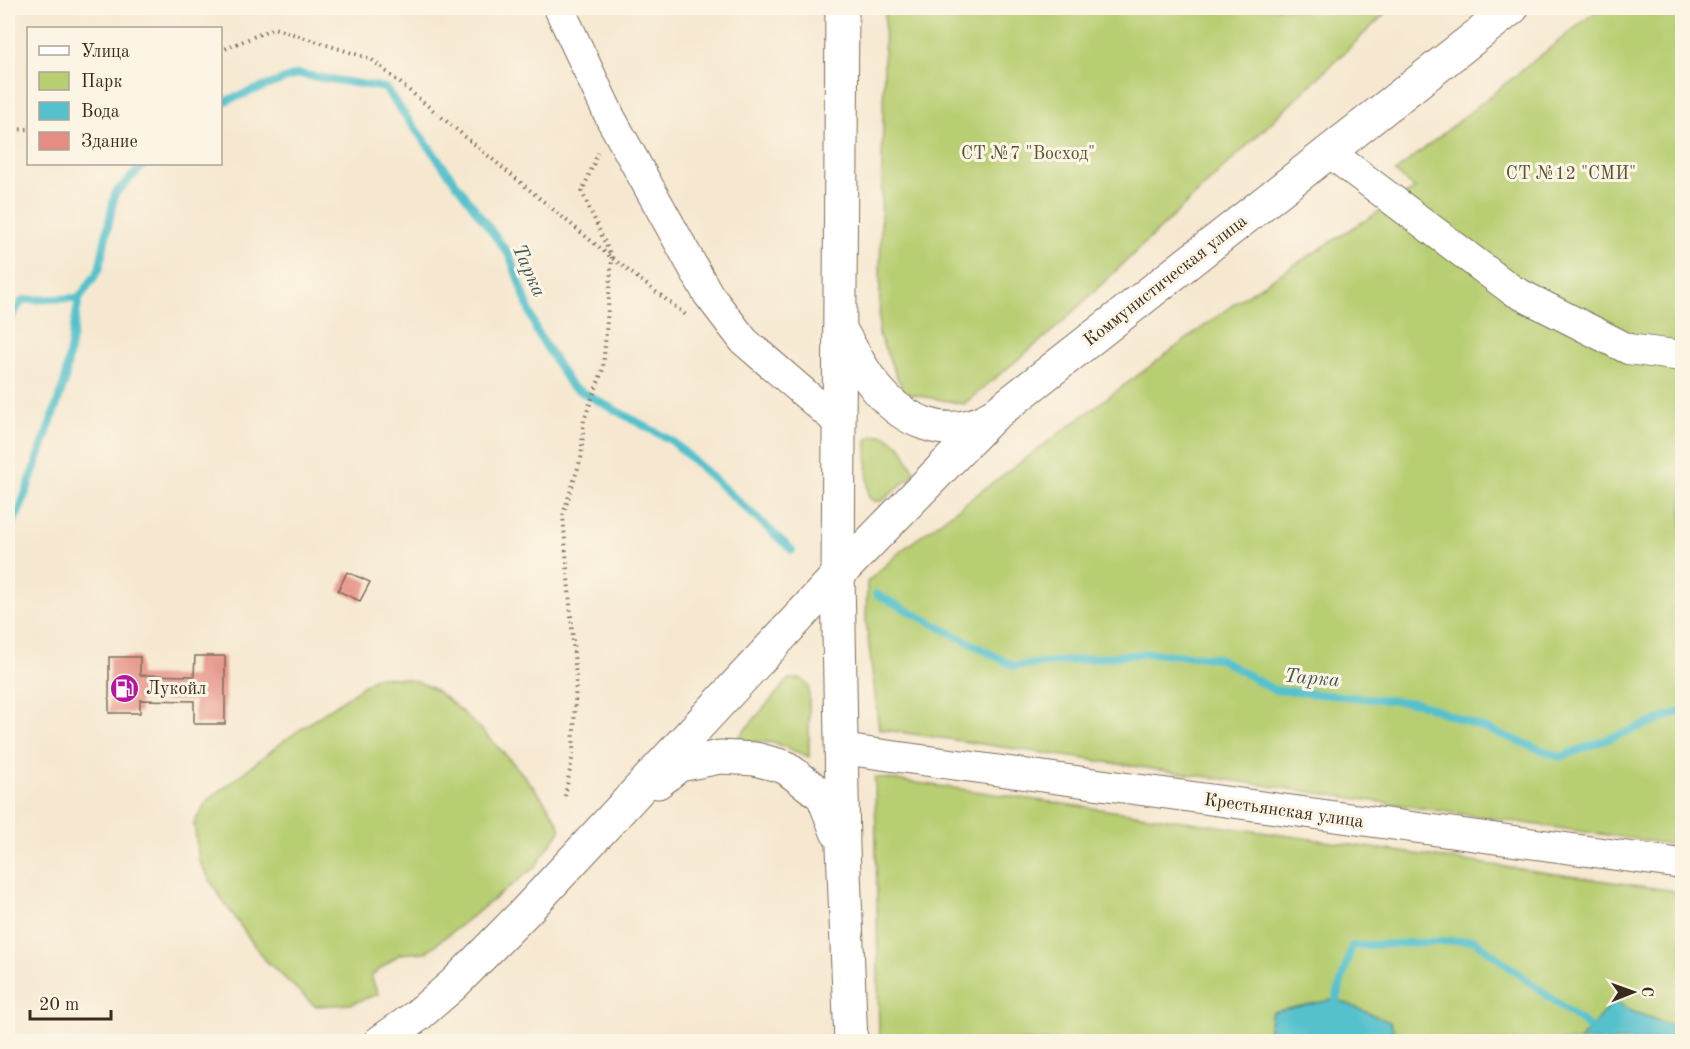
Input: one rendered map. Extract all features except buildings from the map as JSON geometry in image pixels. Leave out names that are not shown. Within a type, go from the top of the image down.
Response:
[{"type":"main road","points":[[842,8],[838,575],[843,847],[851,1041]]},
{"type":"main road","name":"Коммунистическая улица","points":[[610,820],[838,575],[993,416],[1512,8]]},
{"type":"main road","points":[[840,328],[871,382],[899,410],[930,428],[973,428],[993,416]]},
{"type":"main road","points":[[380,1041],[417,1016],[454,984],[610,820],[679,765],[720,757],[755,759],[784,767],[823,796],[843,847]]},
{"type":"street","points":[[559,8],[611,119],[708,294],[744,341],[838,422]]},
{"type":"street","points":[[1329,152],[1512,290],[1628,349],[1683,356]]},
{"type":"street","name":"Крестьянская улица","points":[[841,749],[1683,864]]},
{"type":"path","points":[[222,50],[274,28],[371,59],[612,258],[685,315],[695,319]]},
{"type":"path","points":[[565,796],[573,754],[576,679],[563,515],[581,458],[584,420],[603,369],[612,258],[582,192],[611,119]]},
{"type":"path","points":[[8,130],[27,129]]},
{"type":"green space","name":"СТ №7 \"Восход\"","points":[[885,8],[1391,8],[1056,328],[964,404],[904,393],[879,335]]},
{"type":"green space","name":"СТ №12 \"СМИ\"","points":[[1600,8],[1682,8],[1682,846],[879,729],[866,621],[867,582],[902,550],[1242,298],[1415,189],[1395,172]]},
{"type":"green space","points":[[884,435],[901,446],[915,473],[882,501],[873,501],[868,496],[867,440],[873,436]]},
{"type":"green space","points":[[376,677],[417,682],[430,687],[445,698],[503,752],[539,795],[561,829],[535,867],[426,952],[400,954],[371,976],[378,994],[351,1004],[315,1006],[263,958],[219,895],[199,861],[194,823],[207,801],[285,740]]},
{"type":"green space","points":[[789,679],[802,679],[809,687],[809,757],[775,743],[736,740]]},
{"type":"green space","points":[[875,777],[1682,892],[1682,1029],[1631,1011],[1615,1000],[1579,1041],[1398,1041],[1390,1022],[1272,1012],[1267,1041],[879,1041]]},
{"type":"water","points":[[1336,999],[1390,1022],[1398,1041],[1267,1041],[1272,1012]]},
{"type":"water","points":[[1614,1000],[1631,1011],[1682,1029],[1682,1041],[1579,1041]]},
{"type":"waterway","name":"Тарка","points":[[222,102],[298,74],[385,88],[510,256],[537,332],[571,386],[672,441],[792,550]]},
{"type":"waterway","name":"Тарка","points":[[8,531],[20,509],[64,384],[79,298],[99,270],[115,193],[144,165]]},
{"type":"waterway","points":[[8,321],[23,300],[79,298]]},
{"type":"waterway","name":"Тарка","points":[[876,594],[1014,666],[1149,653],[1218,658],[1274,690],[1418,703],[1560,757],[1682,711]]},
{"type":"waterway","points":[[1336,999],[1352,946],[1474,940],[1609,1042]]},
{"type":"place","name":"Лукойл","points":[[125,688]]}]
